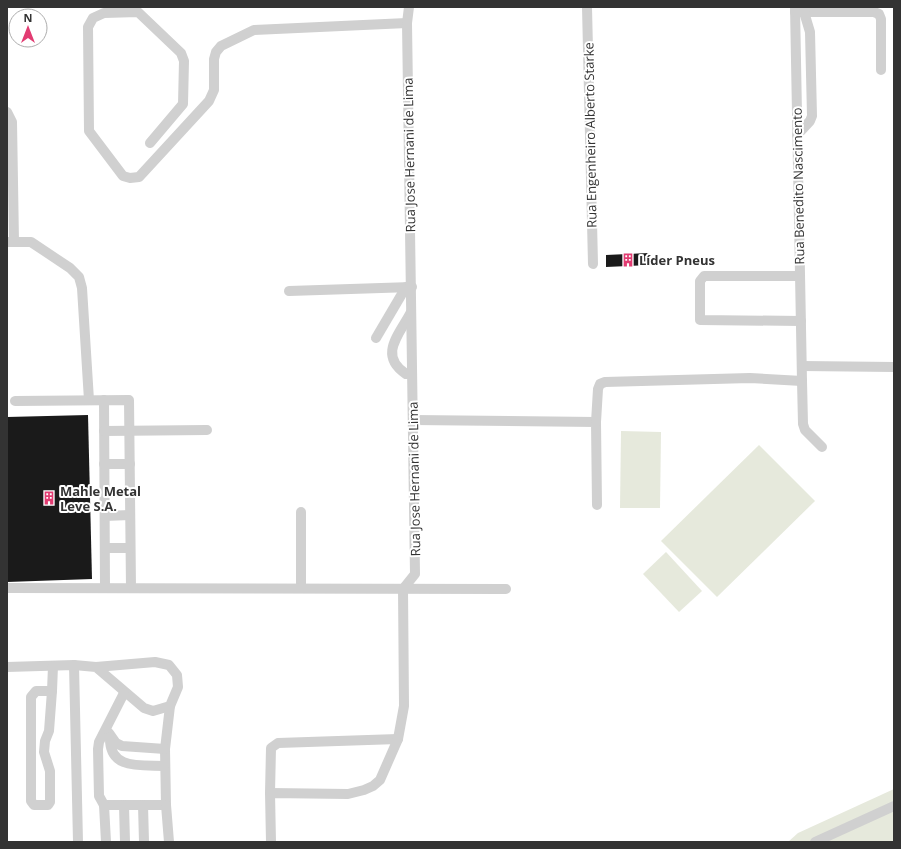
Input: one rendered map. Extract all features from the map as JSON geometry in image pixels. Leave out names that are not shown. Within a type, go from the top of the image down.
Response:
[{"type":"street","name":"Rua Jose Hernani de Lima","points":[[403,589],[415,574],[412,311],[409,287],[407,23],[409,7]]},
{"type":"street","name":"Rua Engenheiro Alberto Starke","points":[[587,7],[593,264]]},
{"type":"street","points":[[150,143],[183,104],[184,61],[181,53],[138,12],[107,10],[92,18],[88,27],[88,131],[123,176],[130,178],[139,177],[209,101],[214,90],[214,59],[220,46],[254,30],[407,23]]},
{"type":"street","points":[[798,11],[874,12],[879,14],[881,19],[881,70]]},
{"type":"street","points":[[797,136],[810,122],[812,116],[810,32],[798,11]]},
{"type":"street","name":"Rua Benedito Nascimento","points":[[798,11],[797,136],[803,424],[805,430],[822,447]]},
{"type":"street","points":[[7,112],[12,122],[10,242],[31,242],[70,268],[79,277],[82,288],[89,400]]},
{"type":"street","points":[[800,276],[704,276],[700,281],[700,320],[801,321]]},
{"type":"street","points":[[289,291],[409,287]]},
{"type":"street","points":[[376,338],[409,287]]},
{"type":"street","points":[[412,311],[391,350],[393,361],[399,369],[406,374],[412,373]]},
{"type":"street","points":[[802,366],[894,367]]},
{"type":"street","points":[[597,505],[596,422],[598,389],[600,384],[605,382],[750,378],[802,381]]},
{"type":"street","points":[[104,400],[105,588]]},
{"type":"street","points":[[15,401],[130,400],[131,588]]},
{"type":"street","points":[[413,420],[596,422]]},
{"type":"street","points":[[104,431],[207,430]]},
{"type":"street","points":[[104,464],[130,464]]},
{"type":"street","points":[[301,512],[301,588]]},
{"type":"street","points":[[105,516],[130,515]]},
{"type":"street","points":[[105,548],[130,548]]},
{"type":"street","points":[[7,588],[506,589]]},
{"type":"street","points":[[270,793],[348,794],[364,790],[373,786],[380,780],[398,739],[404,706],[403,589]]},
{"type":"street","points":[[7,667],[74,665],[96,667],[155,662],[169,665],[177,675],[178,687],[170,706],[164,766],[169,842]]},
{"type":"street","points":[[74,665],[78,842]]},
{"type":"street","points":[[52,691],[36,691],[31,697],[31,801],[34,805],[48,805],[50,802],[50,771],[44,752],[45,741],[49,731],[52,691],[53,666]]},
{"type":"street","points":[[96,667],[124,693],[144,708],[153,711],[170,706]]},
{"type":"street","points":[[106,842],[104,805],[98,796],[98,749],[108,732],[124,693]]},
{"type":"street","points":[[108,732],[122,746],[165,750]]},
{"type":"street","points":[[108,732],[115,758],[123,762],[164,766]]},
{"type":"street","points":[[271,842],[271,748],[278,743],[398,739]]},
{"type":"street","points":[[104,805],[166,804]]},
{"type":"street","points":[[124,805],[125,842]]},
{"type":"street","points":[[143,805],[144,842]]},
{"type":"street","points":[[815,842],[894,806]]},
{"type":"shaded area","points":[[621,431],[661,432],[660,508],[620,508]]},
{"type":"shaded area","points":[[759,445],[815,501],[717,597],[661,541]]},
{"type":"shaded area","points":[[666,552],[702,591],[679,612],[643,574]]},
{"type":"shaded area","points":[[894,789],[894,842],[788,842],[798,833]]},
{"type":"building","name":"Líder Pneus","points":[[649,253],[650,265],[606,267],[606,255]]},
{"type":"building","name":"Mahle Metal Leve S.A.","points":[[88,415],[92,579],[7,582],[7,417]]},
{"type":"place","name":"Líder Pneus","points":[[628,260]]},
{"type":"place","name":"Mahle Metal Leve S.A.","points":[[49,498]]}]
